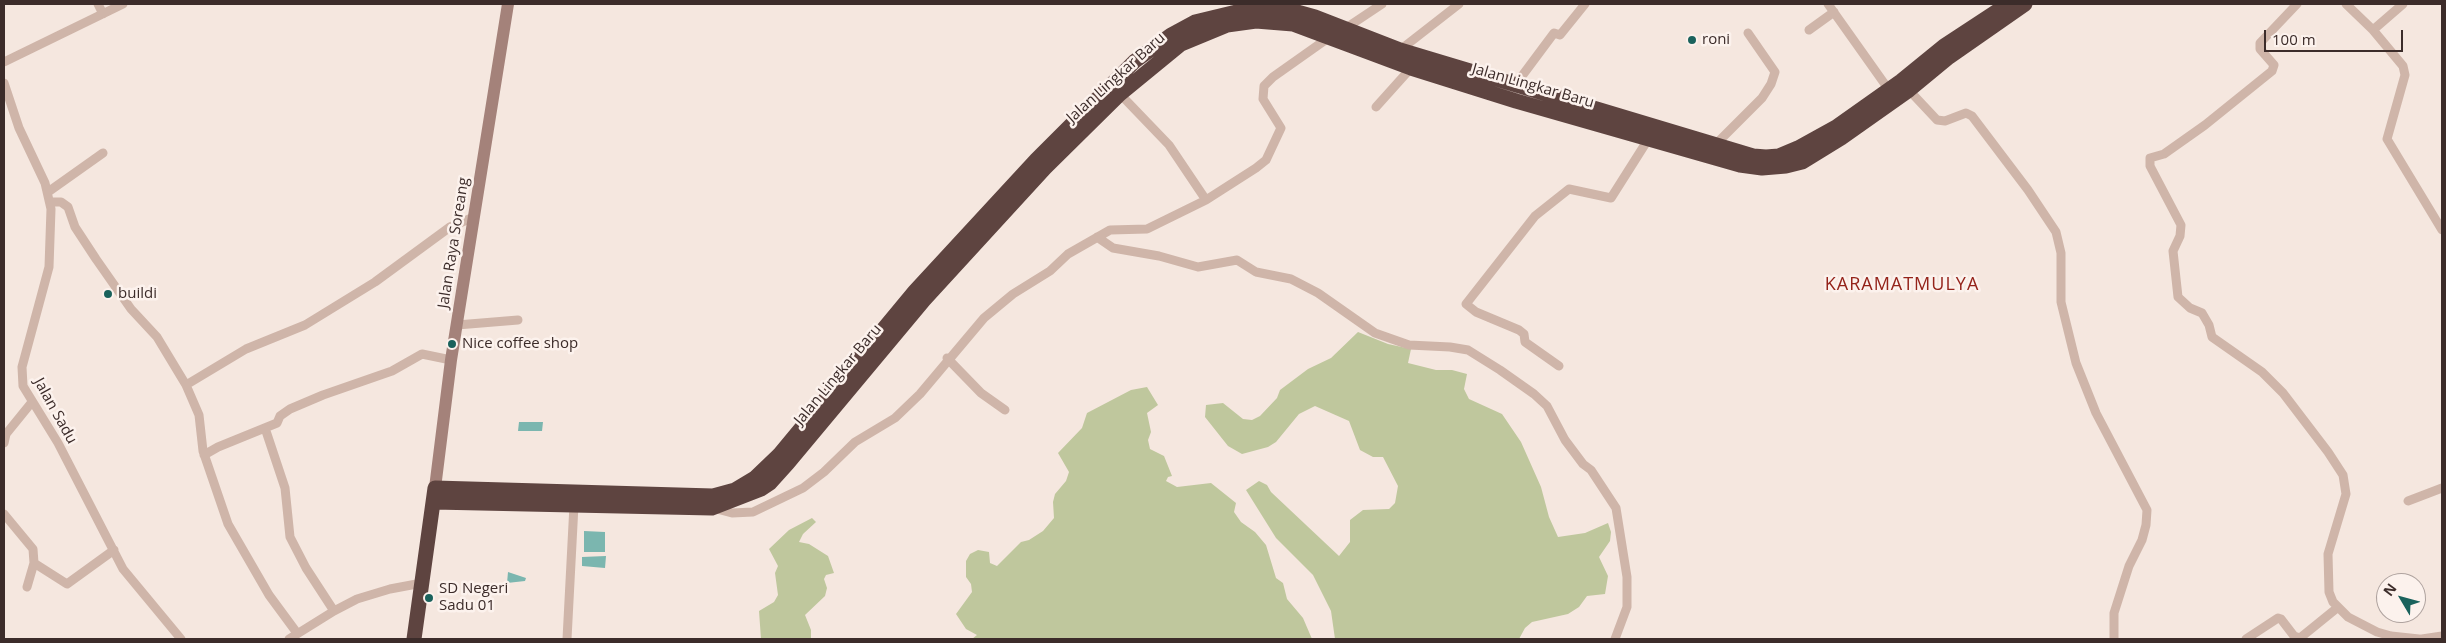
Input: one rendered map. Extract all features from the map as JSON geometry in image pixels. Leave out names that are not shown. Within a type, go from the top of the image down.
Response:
[{"type":"highway","name":"Jalan Lingkar Baru","points":[[435,495],[574,504],[712,508],[742,498],[770,483],[924,300],[1045,168],[1120,94],[1180,44],[1227,25],[1256,21],[1299,26],[1411,68],[1516,101],[1740,165],[1762,168],[1786,166],[1802,162],[1841,138],[1905,85],[1944,46],[2008,4]]},
{"type":"highway","name":"Jalan Lingkar Baru","points":[[435,495],[713,496],[735,490],[766,469],[915,291],[1036,160],[1135,61],[1171,35],[1195,22],[1253,8],[1290,10],[1400,50],[1715,145],[1753,156],[1779,156],[1836,127],[1889,90],[1905,85],[2025,4]]},
{"type":"highway","points":[[414,639],[435,495]]},
{"type":"main road","name":"Jalan Raya Soreang","points":[[435,495],[451,360],[508,4]]},
{"type":"street","points":[[98,4],[103,14]]},
{"type":"street","points":[[4,62],[123,4]]},
{"type":"street","points":[[712,508],[732,513],[753,512],[811,483],[855,442],[895,418],[920,394],[948,358],[991,312],[1013,294],[1050,271],[1068,254],[1110,230],[1147,229],[1234,184],[1266,160],[1281,128],[1264,99],[1264,86],[1273,77],[1330,37],[1382,4]]},
{"type":"street","points":[[1400,50],[1459,4]]},
{"type":"street","points":[[1516,84],[1554,33],[1560,35],[1585,4]]},
{"type":"street","points":[[1828,4],[1889,90]]},
{"type":"street","points":[[2297,4],[2260,43],[2260,49],[2274,66],[2272,71],[2177,145],[2164,154],[2150,158],[2150,166],[2181,224],[2180,236],[2173,251],[2176,292],[2178,297],[2190,308],[2202,313],[2209,325],[2212,336],[2274,382],[2313,431],[2343,476],[2346,494],[2328,554],[2329,592],[2338,608],[2353,620],[2377,632],[2391,636],[2421,639],[2442,636]]},
{"type":"street","points":[[2346,4],[2373,30],[2402,64],[2405,72],[2388,130],[2388,142],[2442,230]]},
{"type":"street","points":[[2373,30],[2403,4]]},
{"type":"street","points":[[1809,30],[1834,12]]},
{"type":"street","points":[[1715,145],[1762,98],[1771,84],[1775,72],[1748,33]]},
{"type":"street","points":[[1376,107],[1411,68]]},
{"type":"street","name":"Jalan Sadu","points":[[4,83],[19,128],[51,202],[49,267],[22,367],[23,386],[47,422],[123,569],[181,639]]},
{"type":"street","points":[[1905,85],[1937,120],[1945,121],[1966,113],[1972,116],[2033,197],[2056,232],[2061,253],[2060,302],[2076,363],[2096,413],[2147,510],[2142,540],[2128,566],[2114,613],[2114,639]]},
{"type":"street","points":[[1120,94],[1170,145],[1206,200]]},
{"type":"street","points":[[1559,366],[1525,342],[1524,334],[1519,330],[1476,312],[1466,304],[1535,216],[1569,189],[1611,198],[1649,138]]},
{"type":"street","points":[[48,192],[103,153]]},
{"type":"street","points":[[51,202],[60,202],[68,207],[75,227],[96,259],[131,309],[157,336],[186,385],[199,415],[204,455],[234,535],[269,595],[297,633]]},
{"type":"street","points":[[186,385],[246,349],[305,325],[375,282],[450,227],[474,217]]},
{"type":"street","points":[[1096,237],[1113,248],[1159,256],[1198,267],[1237,260],[1256,272],[1291,279],[1318,293],[1375,333],[1409,345],[1450,346],[1468,350],[1534,394],[1547,406],[1565,440],[1583,464],[1591,470],[1616,508],[1626,576],[1627,607],[1615,639]]},
{"type":"street","points":[[457,326],[518,320]]},
{"type":"street","points":[[204,455],[218,446],[277,423],[280,416],[323,394],[392,371],[422,354],[451,360]]},
{"type":"street","points":[[948,358],[981,393],[1005,410]]},
{"type":"street","points":[[4,443],[6,434],[32,402]]},
{"type":"street","points":[[265,428],[285,488],[290,537],[306,568],[334,611]]},
{"type":"street","points":[[2408,501],[2442,488]]},
{"type":"street","points":[[567,639],[574,504]]},
{"type":"street","points":[[4,514],[33,549],[34,563],[27,587]]},
{"type":"street","points":[[34,563],[67,584],[114,550]]},
{"type":"street","points":[[289,639],[334,611],[357,600],[390,588],[422,583]]},
{"type":"street","points":[[2246,639],[2278,618],[2282,619],[2294,636],[2300,638],[2338,608]]},
{"type":"green space","points":[[1358,332],[1388,344],[1411,349],[1408,363],[1436,370],[1452,370],[1467,374],[1464,389],[1469,399],[1502,414],[1521,442],[1541,487],[1549,517],[1558,537],[1585,533],[1608,523],[1611,532],[1610,541],[1599,557],[1608,576],[1605,594],[1587,596],[1579,607],[1568,614],[1532,622],[1525,628],[1519,639],[1335,639],[1331,611],[1313,575],[1276,538],[1246,490],[1259,481],[1267,485],[1271,492],[1339,556],[1350,542],[1350,520],[1363,510],[1389,509],[1395,503],[1398,486],[1383,457],[1373,457],[1360,450],[1349,421],[1315,406],[1299,414],[1276,442],[1268,447],[1242,454],[1228,446],[1205,417],[1206,405],[1223,403],[1243,419],[1252,420],[1260,416],[1277,398],[1280,390],[1308,369],[1331,358]]},
{"type":"green space","points":[[1147,387],[1158,405],[1147,413],[1151,432],[1148,440],[1150,449],[1164,456],[1172,476],[1168,477],[1166,481],[1177,487],[1211,483],[1236,503],[1234,512],[1241,522],[1255,532],[1266,545],[1276,578],[1283,583],[1287,599],[1303,618],[1312,639],[972,639],[977,635],[966,629],[956,614],[972,592],[971,584],[966,577],[966,561],[970,554],[978,550],[989,552],[990,563],[997,566],[1021,542],[1029,540],[1043,531],[1054,518],[1053,502],[1055,494],[1066,481],[1069,472],[1058,453],[1082,428],[1087,413],[1131,390]]},
{"type":"green space","points":[[812,518],[816,522],[803,534],[799,542],[809,544],[828,556],[834,573],[826,575],[824,579],[827,588],[825,596],[805,615],[811,630],[811,639],[761,639],[759,611],[774,602],[778,595],[775,573],[778,566],[769,549],[789,530]]},
{"type":"water","points":[[519,422],[543,422],[542,431],[518,431]]},
{"type":"water","points":[[584,531],[605,532],[605,552],[584,552]]},
{"type":"water","points":[[606,556],[605,568],[582,566],[582,557]]},
{"type":"water","points":[[508,572],[526,578],[525,581],[507,583]]},
{"type":"place","name":"roni","points":[[1692,40]]},
{"type":"place","name":"buildi","points":[[108,294]]},
{"type":"place","name":"Nice coffee shop","points":[[452,344]]},
{"type":"place","name":"SD Negeri Sadu 01","points":[[429,598]]},
{"type":"district","name":"KARAMATMULYA","points":[[1902,285]]}]
